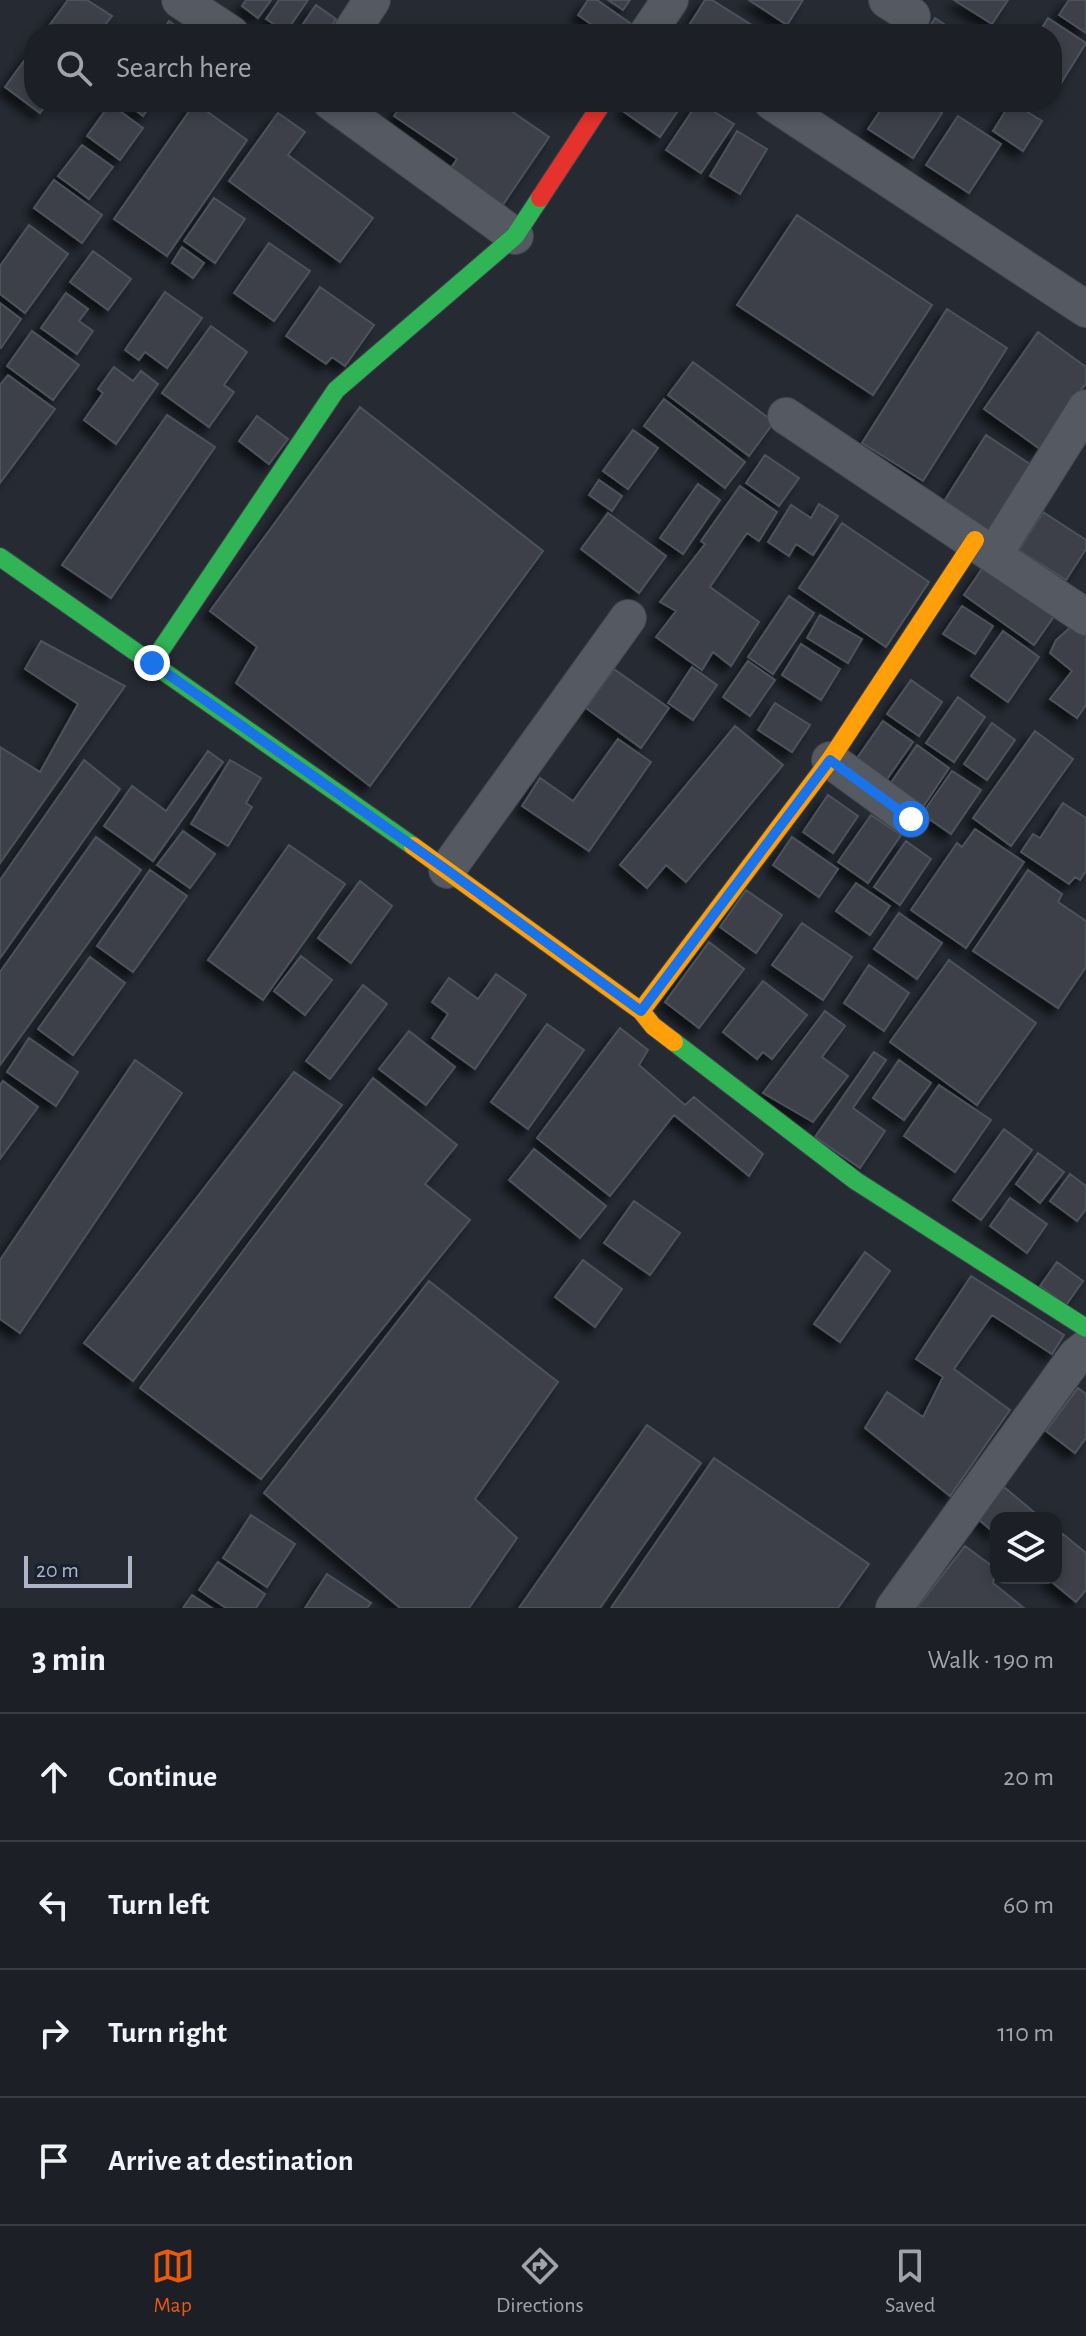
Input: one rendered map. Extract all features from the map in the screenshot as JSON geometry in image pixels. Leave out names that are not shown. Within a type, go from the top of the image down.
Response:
[{"type":"street","points":[[180,0],[216,24]]},
{"type":"street","points":[[356,24],[372,0]]},
{"type":"street","points":[[345,112],[515,236]]},
{"type":"street","points":[[152,663],[336,390],[515,236],[596,112]]},
{"type":"street","points":[[787,112],[1086,309]]},
{"type":"street","points":[[641,1011],[830,760],[1086,408]]},
{"type":"street","points":[[786,416],[1086,617]]},
{"type":"street","points":[[0,557],[447,870],[641,1011],[653,1026],[856,1181],[1086,1328]]},
{"type":"street","points":[[447,870],[628,618]]},
{"type":"street","points":[[830,760],[911,819]]},
{"type":"street","points":[[894,1608],[1076,1356],[1086,1348]]},
{"type":"building","points":[[68,0],[87,0],[112,16],[106,24],[50,24]]},
{"type":"building","points":[[246,0],[271,0],[258,18],[242,6]]},
{"type":"building","points":[[279,0],[308,0],[292,24],[274,24],[266,19]]},
{"type":"building","points":[[588,0],[597,0],[630,23],[591,24],[578,15]]},
{"type":"building","points":[[608,0],[630,0],[623,10]]},
{"type":"building","points":[[705,0],[712,0],[750,24],[690,24]]},
{"type":"building","points":[[749,0],[803,0],[785,24]]},
{"type":"building","points":[[954,0],[1008,0],[992,24]]},
{"type":"building","points":[[1069,0],[1086,0],[1086,33],[1059,15]]},
{"type":"building","points":[[316,5],[336,19],[333,24],[303,24]]},
{"type":"building","points":[[1062,27],[1086,43],[1062,82]]},
{"type":"building","points":[[24,61],[24,101],[5,87]]},
{"type":"building","points":[[104,112],[121,112],[143,128],[120,160],[87,136]]},
{"type":"building","points":[[189,112],[208,112],[247,140],[167,256],[114,219]]},
{"type":"building","points":[[397,112],[513,112],[549,137],[500,209],[447,174],[457,159],[394,116]]},
{"type":"building","points":[[624,112],[677,112],[660,137]]},
{"type":"building","points":[[691,112],[714,112],[734,124],[701,173],[666,150]]},
{"type":"building","points":[[879,112],[942,113],[913,158],[868,129]]},
{"type":"building","points":[[1005,112],[1027,112],[1042,121],[1023,151],[993,131]]},
{"type":"building","points":[[278,113],[305,132],[288,155],[373,218],[340,262],[229,181]]},
{"type":"building","points":[[958,116],[1001,144],[969,193],[926,165]]},
{"type":"building","points":[[737,131],[767,149],[740,194],[710,176]]},
{"type":"building","points":[[82,145],[113,167],[89,199],[58,176]]},
{"type":"building","points":[[54,180],[102,215],[82,243],[34,208]]},
{"type":"building","points":[[214,198],[245,219],[215,263],[184,241]]},
{"type":"building","points":[[797,215],[932,305],[873,395],[737,305]]},
{"type":"building","points":[[29,225],[68,254],[25,313],[0,294],[0,266]]},
{"type":"building","points":[[269,243],[310,271],[274,321],[234,293]]},
{"type":"building","points":[[182,247],[204,263],[193,278],[172,263]]},
{"type":"building","points":[[93,251],[131,279],[108,310],[70,282]]},
{"type":"building","points":[[320,287],[374,325],[345,366],[332,357],[326,364],[286,336]]},
{"type":"building","points":[[165,292],[202,318],[167,368],[145,352],[139,360],[125,350]]},
{"type":"building","points":[[66,293],[88,309],[79,321],[93,331],[77,354],[41,328]]},
{"type":"building","points":[[0,303],[21,319],[1,348],[0,347]]},
{"type":"building","points":[[947,309],[1007,348],[923,481],[862,443]]},
{"type":"building","points":[[211,326],[247,352],[224,385],[234,392],[209,427],[162,393]]},
{"type":"building","points":[[32,331],[79,365],[53,400],[7,366]]},
{"type":"building","points":[[1038,332],[1086,367],[1086,383],[1040,449],[984,409]]},
{"type":"building","points":[[693,362],[774,422],[749,456],[668,395]]},
{"type":"building","points":[[114,367],[133,381],[141,371],[158,384],[116,444],[84,420],[103,393],[98,389]]},
{"type":"building","points":[[8,375],[55,409],[0,483],[0,385]]},
{"type":"building","points":[[664,399],[745,462],[725,488],[644,426]]},
{"type":"building","points":[[360,407],[543,551],[370,786],[236,683],[257,647],[210,611]]},
{"type":"building","points":[[167,415],[215,447],[111,598],[62,565]]},
{"type":"building","points":[[257,416],[288,439],[269,464],[239,441]]},
{"type":"building","points":[[633,430],[658,448],[628,489],[603,471]]},
{"type":"building","points":[[986,435],[1036,468],[987,547],[936,514]]},
{"type":"building","points":[[765,455],[799,478],[779,506],[746,483]]},
{"type":"building","points":[[599,480],[622,496],[612,511],[589,495]]},
{"type":"building","points":[[698,484],[720,500],[683,554],[660,538]]},
{"type":"building","points":[[740,486],[777,512],[759,541],[747,533],[710,587],[759,622],[731,666],[713,652],[702,670],[656,637],[676,611],[660,602],[705,544],[701,541]]},
{"type":"building","points":[[819,504],[838,516],[813,555],[796,544],[789,556],[768,542],[791,505],[811,518]]},
{"type":"building","points":[[1043,512],[1086,540],[1086,549],[1066,580],[1019,550]]},
{"type":"building","points":[[608,513],[666,556],[639,593],[581,549]]},
{"type":"building","points":[[842,523],[929,582],[886,647],[799,588]]},
{"type":"building","points":[[984,566],[1055,615],[1034,645],[964,595]]},
{"type":"building","points":[[789,596],[814,613],[773,674],[748,657]]},
{"type":"building","points":[[962,606],[993,626],[975,654],[943,634]]},
{"type":"building","points":[[820,615],[862,639],[848,663],[807,638]]},
{"type":"building","points":[[1073,625],[1086,635],[1086,705],[1077,718],[1050,699],[1072,671],[1050,653],[1056,640]]},
{"type":"building","points":[[1003,631],[1039,657],[1008,702],[971,676]]},
{"type":"building","points":[[41,641],[125,686],[0,863],[0,747],[40,772],[78,704],[25,669]]},
{"type":"building","points":[[801,644],[840,669],[821,700],[782,675]]},
{"type":"building","points":[[748,661],[775,680],[750,716],[723,697]]},
{"type":"building","points":[[692,667],[717,685],[693,720],[668,703]]},
{"type":"building","points":[[614,669],[669,708],[641,748],[586,708]]},
{"type":"building","points":[[911,680],[942,702],[919,736],[887,714]]},
{"type":"building","points":[[958,697],[985,717],[954,762],[926,743]]},
{"type":"building","points":[[775,703],[810,725],[792,752],[758,730]]},
{"type":"building","points":[[883,721],[913,742],[885,782],[855,761]]},
{"type":"building","points":[[992,723],[1015,740],[987,780],[964,764]]},
{"type":"building","points":[[735,726],[783,765],[686,882],[666,865],[647,888],[620,865]]},
{"type":"building","points":[[1035,731],[1073,759],[1011,846],[973,818]]},
{"type":"building","points":[[618,739],[651,762],[589,851],[522,806],[540,778],[573,801]]},
{"type":"building","points":[[917,745],[949,768],[921,810],[888,787]]},
{"type":"building","points":[[208,751],[223,762],[153,861],[104,826],[132,786],[166,811]]},
{"type":"building","points":[[84,760],[120,789],[0,958],[0,880]]},
{"type":"building","points":[[230,760],[261,778],[246,803],[252,807],[228,846],[191,824]]},
{"type":"building","points":[[952,771],[981,790],[951,834],[922,814]]},
{"type":"building","points":[[828,795],[858,816],[833,853],[803,832]]},
{"type":"building","points":[[1063,803],[1086,818],[1086,871],[1080,880],[1075,877],[1069,884],[1021,852],[1033,834],[1040,838]]},
{"type":"building","points":[[871,815],[901,835],[868,883],[838,862]]},
{"type":"building","points":[[975,829],[1024,862],[966,948],[911,910],[957,843],[962,847]]},
{"type":"building","points":[[183,831],[215,854],[190,888],[157,865]]},
{"type":"building","points":[[96,837],[141,870],[0,1065],[0,972]]},
{"type":"building","points":[[792,837],[838,869],[819,897],[773,865]]},
{"type":"building","points":[[906,841],[931,859],[900,905],[874,887]]},
{"type":"building","points":[[289,845],[345,884],[263,1000],[208,960]]},
{"type":"building","points":[[150,870],[187,896],[133,972],[97,946]]},
{"type":"building","points":[[1028,870],[1062,894],[1058,902],[1086,921],[1086,967],[1058,1008],[973,951]]},
{"type":"building","points":[[360,881],[392,906],[351,963],[318,938]]},
{"type":"building","points":[[856,883],[890,906],[870,935],[836,911]]},
{"type":"building","points":[[746,890],[782,915],[756,953],[720,927]]},
{"type":"building","points":[[899,913],[942,943],[917,979],[874,949]]},
{"type":"building","points":[[802,923],[852,957],[823,1000],[772,965]]},
{"type":"building","points":[[709,942],[744,969],[699,1028],[665,1002]]},
{"type":"building","points":[[301,956],[332,980],[305,1015],[274,991]]},
{"type":"building","points":[[90,957],[125,983],[73,1055],[38,1029]]},
{"type":"building","points":[[949,960],[1036,1023],[977,1105],[890,1042]]},
{"type":"building","points":[[869,965],[909,993],[884,1031],[844,1003]]},
{"type":"building","points":[[496,974],[526,995],[475,1069],[432,1038],[448,1014],[432,1002],[449,978],[478,999]]},
{"type":"building","points":[[763,981],[807,1015],[772,1059],[763,1052],[757,1059],[723,1032]]},
{"type":"building","points":[[363,985],[387,1004],[330,1079],[306,1061]]},
{"type":"building","points":[[825,1011],[845,1026],[822,1057],[848,1076],[813,1122],[763,1093]]},
{"type":"building","points":[[547,1024],[584,1050],[528,1129],[491,1102]]},
{"type":"building","points":[[620,1028],[648,1050],[639,1065],[685,1105],[694,1097],[763,1154],[749,1176],[674,1115],[610,1196],[537,1138]]},
{"type":"building","points":[[409,1031],[455,1067],[426,1105],[379,1069]]},
{"type":"building","points":[[29,1038],[78,1072],[56,1106],[7,1072]]},
{"type":"building","points":[[874,1052],[886,1060],[853,1108],[885,1131],[860,1168],[815,1137]]},
{"type":"building","points":[[135,1060],[182,1093],[20,1333],[0,1319],[0,1260]]},
{"type":"building","points":[[899,1060],[931,1083],[904,1120],[873,1098]]},
{"type":"building","points":[[294,1072],[342,1105],[133,1381],[84,1343]]},
{"type":"building","points":[[373,1078],[457,1145],[425,1184],[470,1220],[261,1479],[140,1388]]},
{"type":"building","points":[[3,1081],[38,1107],[0,1159],[0,1085]]},
{"type":"building","points":[[939,1085],[991,1120],[955,1172],[904,1136]]},
{"type":"building","points":[[1004,1129],[1032,1150],[981,1220],[953,1200]]},
{"type":"building","points":[[534,1149],[606,1206],[580,1238],[509,1180]]},
{"type":"building","points":[[1038,1153],[1064,1172],[1040,1203],[1016,1184]]},
{"type":"building","points":[[1070,1174],[1086,1186],[1086,1209],[1077,1221],[1050,1201]]},
{"type":"building","points":[[1010,1198],[1047,1224],[1027,1253],[990,1226]]},
{"type":"building","points":[[634,1201],[680,1233],[650,1275],[604,1243]]},
{"type":"building","points":[[865,1252],[890,1271],[840,1342],[814,1324]]},
{"type":"building","points":[[583,1260],[622,1289],[595,1327],[555,1297]]},
{"type":"building","points":[[1057,1262],[1083,1281],[1066,1305],[1040,1286]]},
{"type":"building","points":[[971,1276],[1064,1335],[1052,1354],[992,1315],[954,1369],[1010,1410],[950,1496],[865,1428],[887,1392],[923,1417],[943,1377],[916,1359]]},
{"type":"building","points":[[429,1281],[558,1382],[475,1499],[517,1538],[469,1608],[400,1608],[264,1493]]},
{"type":"building","points":[[1078,1388],[1086,1394],[1086,1438],[1075,1453],[1046,1431]]},
{"type":"building","points":[[647,1425],[701,1463],[600,1608],[519,1608]]},
{"type":"building","points":[[714,1458],[869,1564],[838,1608],[611,1608]]},
{"type":"building","points":[[1004,1487],[1034,1512],[990,1512],[990,1529],[978,1519]]},
{"type":"building","points":[[251,1515],[295,1544],[267,1587],[223,1558]]},
{"type":"building","points":[[1062,1535],[1086,1553],[1086,1590],[1076,1602],[1054,1584],[1062,1584]]},
{"type":"building","points":[[965,1546],[990,1565],[990,1584],[994,1584],[1024,1608],[917,1608]]},
{"type":"building","points":[[218,1562],[265,1594],[256,1608],[226,1608],[199,1590]]},
{"type":"building","points":[[327,1574],[371,1603],[367,1608],[305,1608]]},
{"type":"building","points":[[192,1595],[212,1608],[183,1608]]},
{"type":"traffic: fast","points":[[152,663],[336,390],[515,236],[540,198]]},
{"type":"traffic: fast","points":[[0,557],[413,846]]},
{"type":"traffic: fast","points":[[674,1042],[856,1181],[1086,1328]]},
{"type":"traffic: slow","points":[[641,1011],[830,760],[975,540]]},
{"type":"traffic: slow","points":[[413,846],[641,1011],[653,1026],[674,1042]]},
{"type":"traffic: jam","points":[[540,198],[596,112]]},
{"type":"route","points":[[152,663],[641,1011],[830,760],[911,819]]}]
